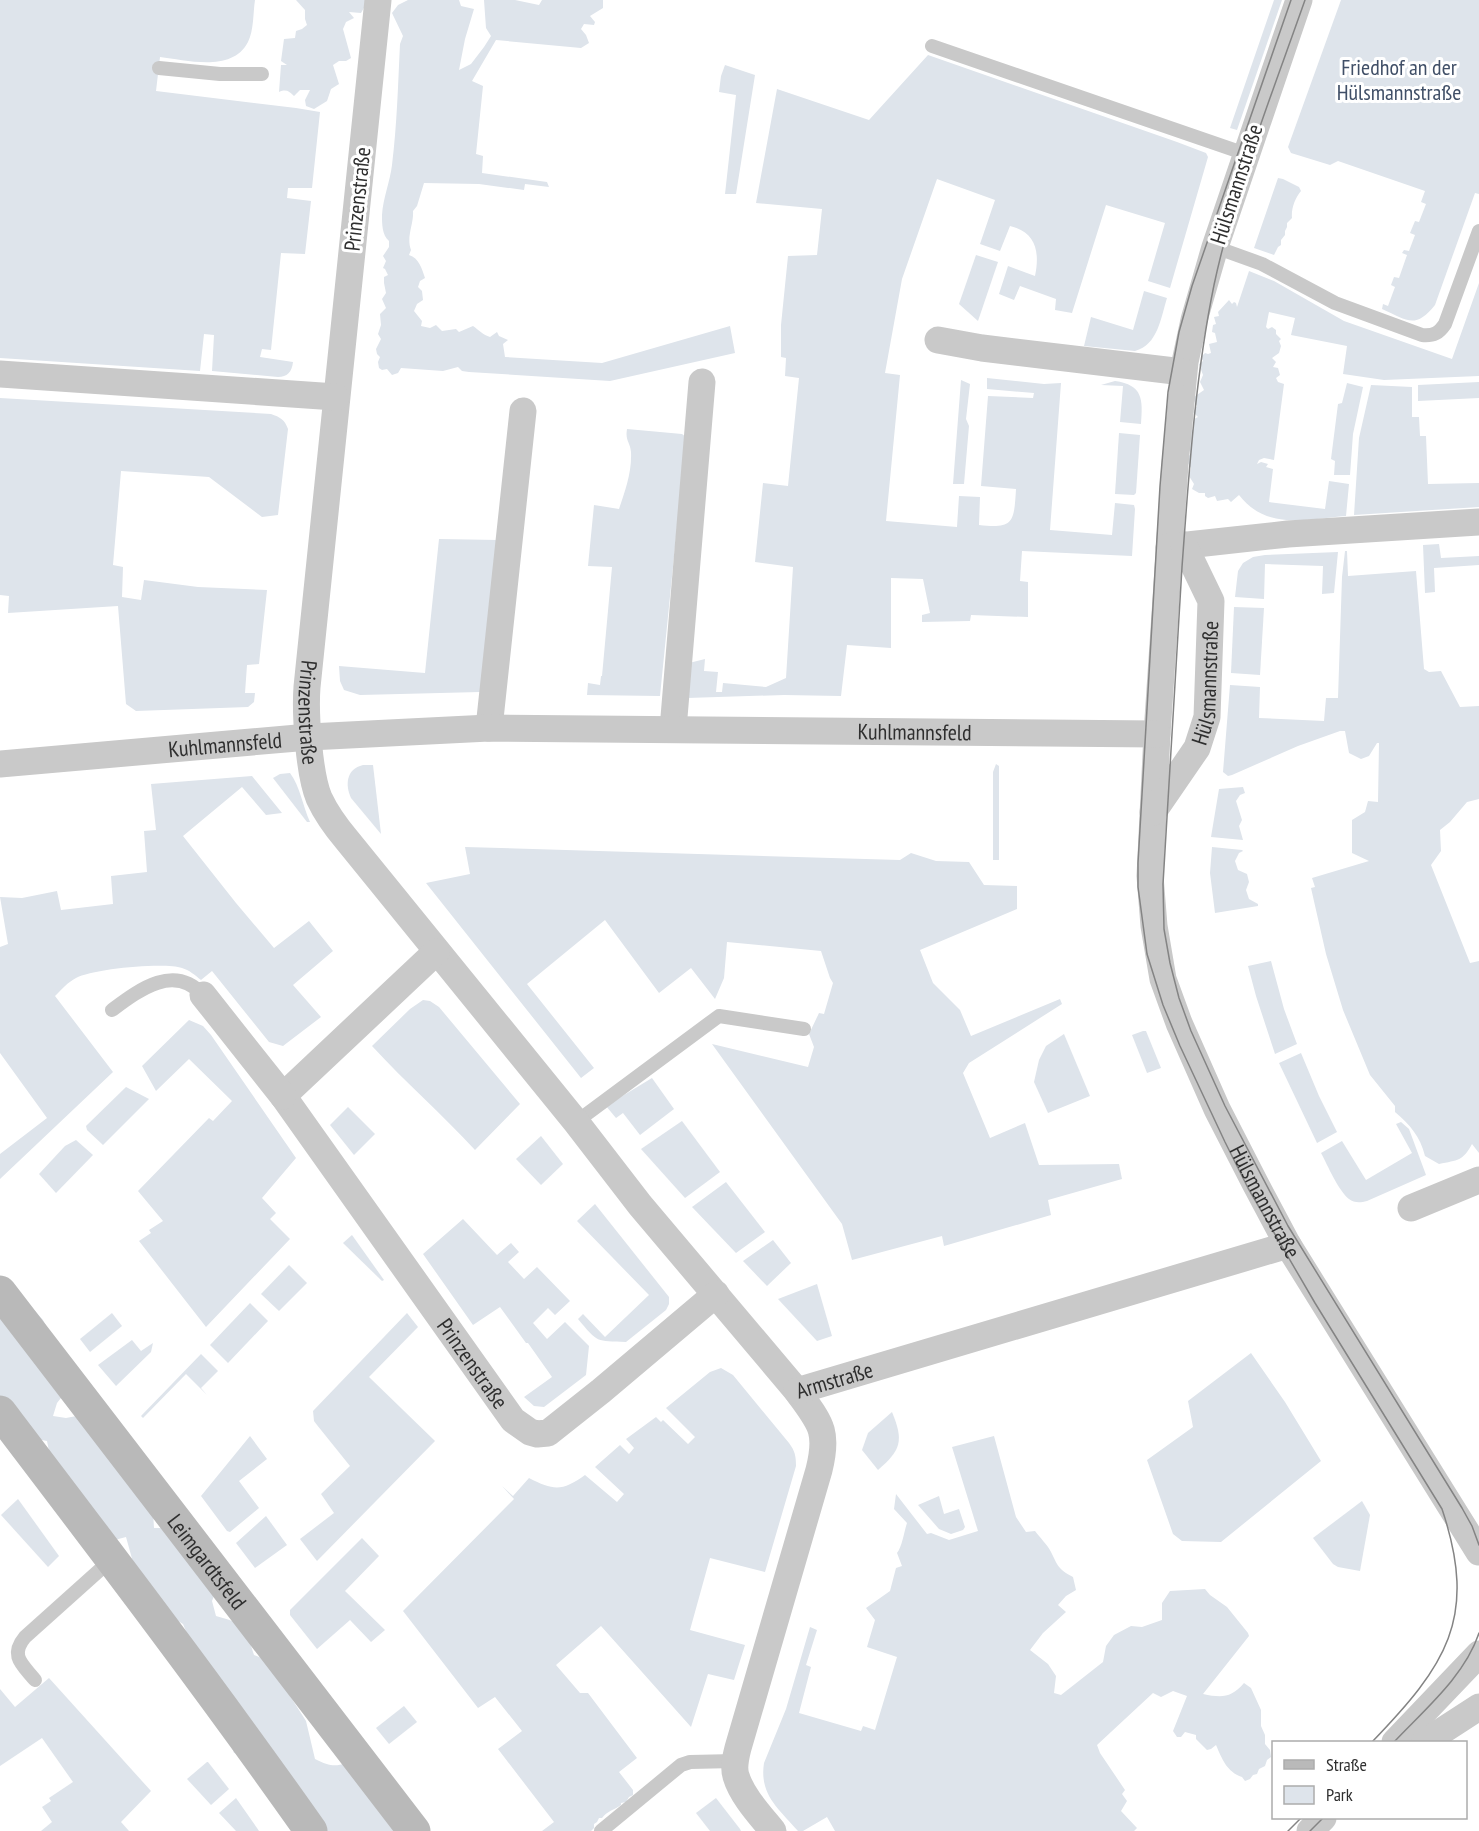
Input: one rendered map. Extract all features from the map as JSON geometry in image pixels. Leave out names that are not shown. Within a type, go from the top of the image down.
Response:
[{"type":"main road","name":"Leimgardtsfeld","points":[[0,1292],[414,1831]]},
{"type":"main road","points":[[0,1412],[112,1559],[311,1831]]},
{"type":"street","name":"Prinzenstraße","points":[[378,0],[307,687],[309,737],[316,789],[332,822],[640,1204],[797,1391]]},
{"type":"street","name":"Hülsmannstraße","points":[[1299,0],[1215,247],[1194,320],[1183,372],[1176,546],[1157,734],[1153,812],[1151,894],[1155,933],[1163,979],[1179,1023],[1217,1109],[1288,1245],[1479,1552]]},
{"type":"street","points":[[938,340],[982,348],[1183,372]]},
{"type":"street","points":[[0,374],[336,397]]},
{"type":"street","points":[[673,729],[702,382]]},
{"type":"street","points":[[489,728],[523,411]]},
{"type":"street","points":[[1176,546],[1288,534],[1479,522]]},
{"type":"street","name":"Hülsmannstraße","points":[[1153,812],[1197,748],[1207,717],[1211,601],[1176,546]]},
{"type":"street","name":"Kuhlmannsfeld","points":[[0,764],[309,737],[489,728],[1157,734]]},
{"type":"street","points":[[283,1096],[436,952]]},
{"type":"street","name":"Prinzenstraße","points":[[203,995],[283,1096],[513,1420],[530,1432],[543,1434],[553,1429],[717,1294]]},
{"type":"street","points":[[1411,1208],[1479,1180]]},
{"type":"street","name":"Armstraße","points":[[773,1831],[740,1786],[735,1774],[735,1761],[823,1452],[823,1434],[820,1426],[797,1391],[1288,1245]]},
{"type":"street","points":[[1397,1741],[1453,1680],[1471,1654],[1478,1650]]},
{"type":"street","points":[[1428,1741],[1479,1707]]},
{"type":"street","points":[[1310,1831],[1322,1819]]},
{"type":"lane","points":[[932,46],[1246,154]]},
{"type":"lane","points":[[159,68],[220,74],[262,74]]},
{"type":"lane","points":[[1215,247],[1262,264],[1348,308],[1422,335],[1430,335],[1436,334],[1445,324],[1479,231]]},
{"type":"lane","points":[[111,1010],[148,986],[166,981],[187,982],[203,995]]},
{"type":"lane","points":[[576,1122],[719,1016],[804,1029]]},
{"type":"lane","points":[[35,1680],[17,1656],[19,1644],[112,1559]]},
{"type":"lane","points":[[601,1831],[681,1765],[690,1762],[735,1761]]},
{"type":"green space","points":[[0,0],[255,0],[250,37],[241,52],[231,58],[208,62],[160,57],[156,91],[320,112],[312,188],[288,188],[287,198],[311,201],[305,254],[281,253],[271,350],[262,349],[260,357],[293,362],[292,369],[286,375],[278,377],[212,371],[214,335],[204,334],[200,371],[0,358]]},
{"type":"green space","points":[[296,0],[368,1],[361,13],[349,12],[354,18],[346,22],[343,29],[351,58],[333,65],[339,84],[331,89],[327,101],[314,109],[306,106],[305,100],[310,90],[300,90],[294,96],[287,91],[279,92],[281,65],[287,65],[281,61],[284,39],[295,38],[296,31],[307,25],[305,10]]},
{"type":"green space","points":[[408,0],[459,0],[461,6],[474,9],[459,70],[471,64],[491,36],[486,28],[484,0],[515,0],[539,5],[542,0],[603,0],[603,8],[590,16],[595,22],[594,25],[584,24],[581,29],[589,43],[581,48],[496,40],[472,81],[483,86],[476,154],[483,156],[482,173],[547,182],[549,187],[525,184],[524,190],[479,184],[424,183],[417,206],[413,211],[409,240],[411,250],[409,255],[418,261],[425,278],[420,281],[418,287],[422,291],[423,300],[417,304],[414,311],[422,321],[421,326],[430,328],[436,325],[442,331],[456,329],[459,332],[473,326],[490,337],[497,332],[499,336],[508,340],[503,344],[505,357],[602,363],[730,326],[735,353],[610,381],[469,372],[462,371],[458,367],[443,371],[401,368],[398,373],[392,375],[387,369],[379,368],[380,357],[376,349],[381,339],[378,334],[381,325],[380,314],[386,308],[382,299],[386,293],[384,277],[388,275],[383,268],[386,261],[383,256],[389,247],[389,241],[383,229],[382,215],[392,165],[400,44],[403,36],[392,13],[398,5]]},
{"type":"green space","points":[[1274,0],[1282,0],[1237,130],[1230,128]]},
{"type":"green space","name":"Friedhof an der Hülsmannstraße","points":[[1341,0],[1479,0],[1479,194],[1475,193],[1435,305],[1422,318],[1416,320],[1404,319],[1382,309],[1383,304],[1388,306],[1395,287],[1391,285],[1394,277],[1399,278],[1407,255],[1402,253],[1404,250],[1409,251],[1415,235],[1410,233],[1415,221],[1419,222],[1426,204],[1421,202],[1425,191],[1338,161],[1330,165],[1291,153],[1288,147]]},
{"type":"green space","points":[[928,55],[1177,142],[1206,153],[1208,157],[1170,288],[1148,281],[1165,223],[1106,205],[1072,313],[1055,310],[1056,299],[1020,286],[1014,300],[999,294],[1008,266],[1035,276],[1037,259],[1031,238],[1019,229],[1010,226],[1000,251],[980,244],[995,200],[937,179],[902,279],[885,373],[900,375],[886,521],[957,527],[959,496],[980,497],[979,525],[999,526],[1010,521],[1013,516],[1016,489],[981,486],[988,396],[1033,398],[1034,393],[987,389],[987,378],[1044,384],[1061,383],[1050,530],[1112,535],[1115,503],[1134,505],[1132,556],[1022,551],[1020,581],[1028,582],[1028,617],[971,615],[970,621],[922,622],[922,615],[930,613],[923,579],[891,578],[891,648],[847,645],[841,696],[687,698],[689,663],[705,659],[704,671],[718,672],[716,692],[722,692],[723,683],[766,687],[786,678],[793,567],[755,562],[763,483],[788,486],[799,378],[785,376],[786,358],[781,357],[781,325],[788,256],[817,255],[822,209],[756,203],[777,89],[869,120]]},
{"type":"green space","points":[[725,65],[755,75],[736,194],[725,194],[736,95],[719,92]]},
{"type":"green space","points":[[1278,178],[1299,187],[1301,191],[1294,204],[1292,218],[1287,223],[1281,245],[1274,255],[1254,248]]},
{"type":"green space","points":[[976,255],[998,262],[978,321],[959,304]]},
{"type":"green space","points":[[1249,271],[1274,281],[1344,321],[1452,359],[1479,283],[1479,376],[1384,380],[1343,374],[1347,346],[1291,335],[1295,318],[1269,312],[1266,327],[1276,330],[1276,334],[1281,339],[1279,353],[1272,358],[1276,362],[1273,367],[1278,368],[1280,375],[1276,378],[1278,382],[1284,384],[1274,460],[1264,458],[1257,464],[1261,462],[1268,464],[1266,467],[1273,469],[1269,502],[1325,509],[1329,481],[1349,484],[1346,516],[1302,520],[1275,518],[1262,514],[1239,495],[1231,502],[1228,499],[1217,501],[1215,496],[1208,498],[1205,493],[1192,489],[1194,484],[1189,476],[1191,468],[1186,460],[1191,453],[1185,444],[1186,434],[1194,429],[1194,419],[1198,417],[1193,412],[1197,406],[1194,397],[1204,390],[1200,382],[1203,375],[1199,364],[1203,361],[1201,357],[1205,353],[1211,353],[1209,344],[1217,342],[1215,333],[1212,332],[1213,325],[1216,324],[1214,317],[1219,316],[1218,312],[1229,300],[1232,304],[1236,303],[1237,307]]},
{"type":"green space","points":[[1144,291],[1167,298],[1154,337],[1149,343],[1135,351],[1084,346],[1091,317],[1133,330]]},
{"type":"green space","points":[[961,380],[970,384],[966,419],[969,426],[964,484],[953,484]]},
{"type":"green space","points":[[1115,381],[1136,390],[1141,400],[1141,424],[1120,422],[1123,386],[1101,385]]},
{"type":"green space","points":[[1479,382],[1479,398],[1418,401],[1418,385]]},
{"type":"green space","points":[[1347,383],[1363,387],[1353,434],[1350,475],[1334,475],[1335,461],[1331,459],[1338,404],[1342,403]]},
{"type":"green space","points":[[1371,385],[1412,387],[1412,417],[1419,417],[1420,436],[1426,436],[1428,484],[1479,483],[1479,507],[1354,515],[1359,438]]},
{"type":"green space","points":[[0,398],[271,414],[284,421],[288,429],[278,515],[262,517],[209,477],[121,471],[113,565],[123,567],[122,597],[141,600],[144,580],[198,587],[267,590],[259,664],[247,665],[245,693],[255,693],[254,702],[248,707],[136,711],[126,704],[118,606],[8,613],[9,596],[0,595]]},
{"type":"green space","points":[[627,429],[682,434],[686,437],[660,696],[587,695],[588,683],[600,685],[602,676],[612,567],[588,566],[594,505],[619,509],[630,467],[631,452]]},
{"type":"green space","points":[[1119,433],[1140,435],[1134,495],[1115,494]]},
{"type":"green space","points":[[439,539],[498,540],[480,692],[360,695],[344,690],[340,681],[339,666],[425,673]]},
{"type":"green space","points":[[1439,544],[1441,558],[1479,556],[1479,565],[1434,568],[1435,592],[1425,593],[1423,545]]},
{"type":"green space","points":[[1345,551],[1347,551],[1348,576],[1416,571],[1424,669],[1429,672],[1441,671],[1460,707],[1479,706],[1479,799],[1467,802],[1440,830],[1441,851],[1431,865],[1470,963],[1479,961],[1479,1153],[1472,1144],[1466,1154],[1459,1159],[1439,1164],[1425,1156],[1414,1131],[1395,1112],[1395,1106],[1370,1075],[1343,1010],[1326,954],[1311,888],[1315,887],[1312,878],[1369,861],[1352,853],[1352,820],[1365,812],[1368,801],[1378,802],[1379,743],[1369,756],[1361,759],[1349,753],[1345,731],[1340,731],[1298,746],[1232,775],[1228,776],[1223,772],[1230,685],[1260,687],[1259,718],[1324,721],[1326,698],[1338,698]]},
{"type":"green space","points":[[1338,552],[1334,593],[1322,594],[1323,566],[1265,564],[1264,599],[1235,597],[1238,571],[1243,563],[1253,557]]},
{"type":"green space","points":[[1234,607],[1264,608],[1260,675],[1231,673]]},
{"type":"green space","points":[[996,764],[999,766],[999,860],[993,860],[993,772]]},
{"type":"green space","points":[[363,765],[373,765],[381,834],[349,793],[350,774]]},
{"type":"green space","points":[[290,773],[310,822],[307,822],[273,778],[280,774]]},
{"type":"green space","points":[[252,776],[282,813],[266,815],[242,787],[183,836],[274,948],[309,921],[333,951],[293,985],[321,1017],[283,1046],[269,1042],[212,971],[201,980],[185,969],[173,966],[145,966],[112,969],[76,978],[55,996],[113,1072],[0,1179],[0,1154],[47,1118],[0,1053],[0,947],[8,944],[0,897],[22,898],[57,891],[61,910],[113,904],[111,876],[147,872],[144,831],[156,830],[151,784]]},
{"type":"green space","points":[[1243,787],[1245,793],[1240,795],[1236,801],[1242,820],[1239,826],[1243,840],[1211,837],[1219,789]]},
{"type":"green space","points":[[465,847],[900,860],[911,853],[936,861],[969,862],[984,885],[1017,886],[1017,909],[920,950],[933,983],[960,1010],[971,1036],[1060,999],[1062,1004],[969,1063],[963,1073],[990,1138],[1025,1123],[1039,1165],[1119,1164],[1122,1179],[1048,1200],[1051,1215],[944,1246],[942,1236],[852,1260],[842,1224],[712,1044],[808,1067],[814,1047],[809,1034],[819,1013],[824,1014],[833,983],[821,951],[727,942],[724,978],[715,999],[691,968],[659,993],[605,920],[527,984],[594,1068],[581,1078],[426,883],[470,874]]},
{"type":"green space","points":[[1212,847],[1243,851],[1239,853],[1235,861],[1238,870],[1247,874],[1249,882],[1246,890],[1249,899],[1258,906],[1215,913],[1210,873]]},
{"type":"green space","points":[[1271,961],[1284,1009],[1297,1044],[1275,1054],[1248,966]]},
{"type":"green space","points":[[423,1000],[430,1001],[439,1007],[520,1104],[475,1150],[372,1046],[410,1009]]},
{"type":"green space","points":[[189,1020],[203,1026],[211,1035],[296,1158],[262,1198],[276,1213],[270,1219],[290,1239],[206,1327],[139,1241],[151,1233],[149,1230],[163,1221],[138,1191],[209,1118],[213,1121],[232,1101],[189,1059],[156,1091],[142,1066]]},
{"type":"green space","points":[[1146,1031],[1161,1068],[1147,1073],[1132,1035]]},
{"type":"green space","points":[[1064,1034],[1090,1096],[1048,1113],[1034,1082],[1039,1060],[1046,1046]]},
{"type":"green space","points":[[1301,1053],[1337,1132],[1317,1143],[1279,1063]]},
{"type":"green space","points":[[652,1078],[674,1109],[640,1135],[623,1113],[616,1118],[606,1106]]},
{"type":"green space","points":[[126,1087],[149,1099],[103,1145],[87,1130],[86,1126]]},
{"type":"green space","points":[[348,1107],[375,1134],[354,1155],[330,1125]]},
{"type":"green space","points":[[682,1121],[720,1172],[685,1198],[641,1149]]},
{"type":"green space","points":[[1401,1122],[1409,1129],[1426,1175],[1367,1201],[1351,1200],[1337,1184],[1321,1153],[1342,1141],[1366,1180],[1412,1153],[1396,1124]]},
{"type":"green space","points":[[541,1136],[563,1164],[541,1185],[516,1159]]},
{"type":"green space","points":[[76,1140],[93,1155],[56,1193],[39,1174],[65,1146]]},
{"type":"green space","points":[[726,1182],[765,1232],[736,1253],[692,1207]]},
{"type":"green space","points":[[595,1204],[669,1297],[666,1310],[626,1342],[598,1339],[578,1319],[583,1314],[605,1337],[649,1295],[577,1221]]},
{"type":"green space","points":[[463,1219],[497,1255],[511,1243],[519,1252],[508,1262],[524,1279],[537,1267],[570,1301],[555,1315],[548,1308],[533,1323],[547,1339],[565,1322],[589,1346],[586,1375],[544,1407],[534,1406],[524,1397],[552,1377],[500,1307],[473,1325],[423,1254]]},
{"type":"green space","points":[[352,1235],[384,1280],[382,1281],[343,1243]]},
{"type":"green space","points":[[773,1240],[791,1263],[767,1286],[743,1261]]},
{"type":"green space","points":[[289,1265],[307,1283],[279,1311],[261,1294]]},
{"type":"green space","points":[[817,1284],[832,1336],[817,1341],[778,1299]]},
{"type":"green space","points":[[27,1302],[43,1320],[54,1342],[68,1389],[57,1403],[53,1416],[66,1418],[87,1414],[153,1512],[154,1528],[171,1528],[216,1591],[212,1601],[216,1616],[238,1624],[246,1632],[254,1655],[267,1660],[306,1721],[315,1759],[337,1765],[358,1758],[394,1831],[293,1831],[249,1756],[234,1753],[183,1624],[149,1603],[136,1573],[126,1537],[92,1546],[49,1451],[47,1441],[0,1432],[0,1317]]},
{"type":"green space","points":[[250,1303],[268,1321],[228,1363],[210,1345]]},
{"type":"green space","points":[[112,1313],[122,1326],[90,1352],[80,1339]]},
{"type":"green space","points":[[407,1313],[418,1327],[369,1377],[435,1441],[317,1561],[300,1539],[334,1513],[321,1494],[350,1466],[314,1421],[313,1411]]},
{"type":"green space","points":[[132,1340],[141,1351],[153,1343],[151,1352],[116,1386],[98,1365]]},
{"type":"green space","points":[[1251,1353],[1285,1402],[1321,1461],[1221,1542],[1182,1541],[1173,1534],[1147,1460],[1193,1427],[1188,1401]]},
{"type":"green space","points":[[201,1354],[218,1371],[201,1388],[207,1395],[186,1374],[143,1418],[141,1416]]},
{"type":"green space","points":[[721,1368],[733,1375],[789,1443],[794,1451],[796,1462],[765,1572],[710,1558],[690,1630],[745,1645],[734,1680],[708,1674],[691,1727],[601,1626],[556,1665],[580,1693],[588,1693],[637,1758],[619,1772],[633,1790],[633,1795],[626,1802],[599,1818],[591,1831],[542,1831],[554,1822],[498,1749],[522,1731],[495,1697],[478,1708],[403,1611],[514,1499],[502,1486],[513,1496],[529,1478],[545,1485],[558,1487],[570,1484],[585,1475],[617,1502],[624,1494],[595,1467],[620,1445],[629,1454],[634,1448],[626,1439],[656,1417],[661,1422],[663,1420],[688,1444],[695,1437],[666,1408],[710,1372]]},
{"type":"green space","points":[[892,1412],[898,1430],[898,1444],[892,1457],[878,1470],[862,1450],[868,1433]]},
{"type":"green space","points":[[250,1436],[267,1459],[239,1481],[259,1508],[230,1532],[201,1496]]},
{"type":"green space","points":[[994,1436],[1016,1517],[1026,1532],[1035,1531],[1059,1567],[1073,1577],[1076,1590],[1058,1605],[1066,1612],[1043,1633],[1030,1650],[1048,1664],[1056,1676],[1054,1693],[1061,1695],[1103,1662],[1106,1646],[1114,1635],[1131,1626],[1142,1627],[1162,1620],[1162,1603],[1170,1591],[1205,1589],[1227,1607],[1249,1636],[1203,1694],[1226,1696],[1235,1692],[1244,1683],[1251,1688],[1261,1710],[1261,1726],[1271,1757],[1257,1774],[1245,1781],[1229,1768],[1216,1745],[1207,1750],[1196,1739],[1196,1735],[1185,1732],[1181,1737],[1177,1737],[1173,1731],[1187,1696],[1173,1691],[1161,1697],[1153,1693],[1097,1745],[1125,1790],[1122,1794],[1127,1801],[1121,1811],[1137,1828],[1134,1831],[835,1831],[827,1817],[803,1831],[798,1831],[772,1801],[763,1774],[764,1763],[786,1709],[810,1627],[817,1630],[806,1665],[811,1667],[799,1713],[861,1731],[863,1726],[875,1730],[897,1657],[867,1647],[875,1620],[866,1608],[890,1591],[896,1568],[902,1566],[897,1553],[907,1523],[894,1509],[896,1494],[927,1534],[931,1533],[949,1540],[978,1531],[952,1447]]},
{"type":"green space","points":[[939,1496],[944,1514],[959,1509],[965,1527],[963,1530],[951,1534],[939,1529],[918,1505]]},
{"type":"green space","points":[[18,1499],[59,1556],[48,1567],[1,1515]]},
{"type":"green space","points":[[1362,1501],[1370,1515],[1360,1571],[1338,1567],[1333,1564],[1313,1538]]},
{"type":"green space","points":[[266,1516],[287,1545],[255,1568],[236,1543]]},
{"type":"green space","points":[[362,1538],[379,1556],[345,1591],[385,1630],[371,1642],[350,1620],[317,1649],[290,1615],[290,1610]]},
{"type":"green space","points":[[49,1678],[151,1791],[121,1822],[129,1831],[41,1831],[52,1822],[42,1807],[51,1801],[49,1798],[73,1782],[42,1738],[0,1766],[0,1689],[15,1707]]},
{"type":"green space","points":[[404,1706],[417,1722],[389,1744],[376,1728]]},
{"type":"green space","points":[[207,1762],[229,1789],[211,1805],[187,1779]]},
{"type":"green space","points":[[236,1798],[259,1831],[236,1831],[219,1813]]},
{"type":"green space","points":[[716,1798],[741,1831],[710,1831],[696,1813]]},
{"type":"tram line","points":[[1291,0],[1192,286],[1179,332],[1168,392],[1160,486],[1138,887],[1147,954],[1163,1005],[1225,1142],[1248,1188],[1315,1303],[1442,1509],[1453,1547],[1457,1581],[1455,1611],[1448,1638],[1436,1664],[1419,1689],[1373,1741]]},
{"type":"tram line","points":[[1305,0],[1232,212],[1207,320],[1187,496],[1163,884],[1164,929],[1179,998],[1191,1031],[1225,1106],[1288,1226],[1462,1508],[1479,1545]]},
{"type":"tram line","points":[[1395,1741],[1454,1678],[1473,1649],[1479,1633]]},
{"type":"tram line","points":[[1288,1831],[1300,1819]]},
{"type":"tram line","points":[[1310,1831],[1322,1819]]}]
